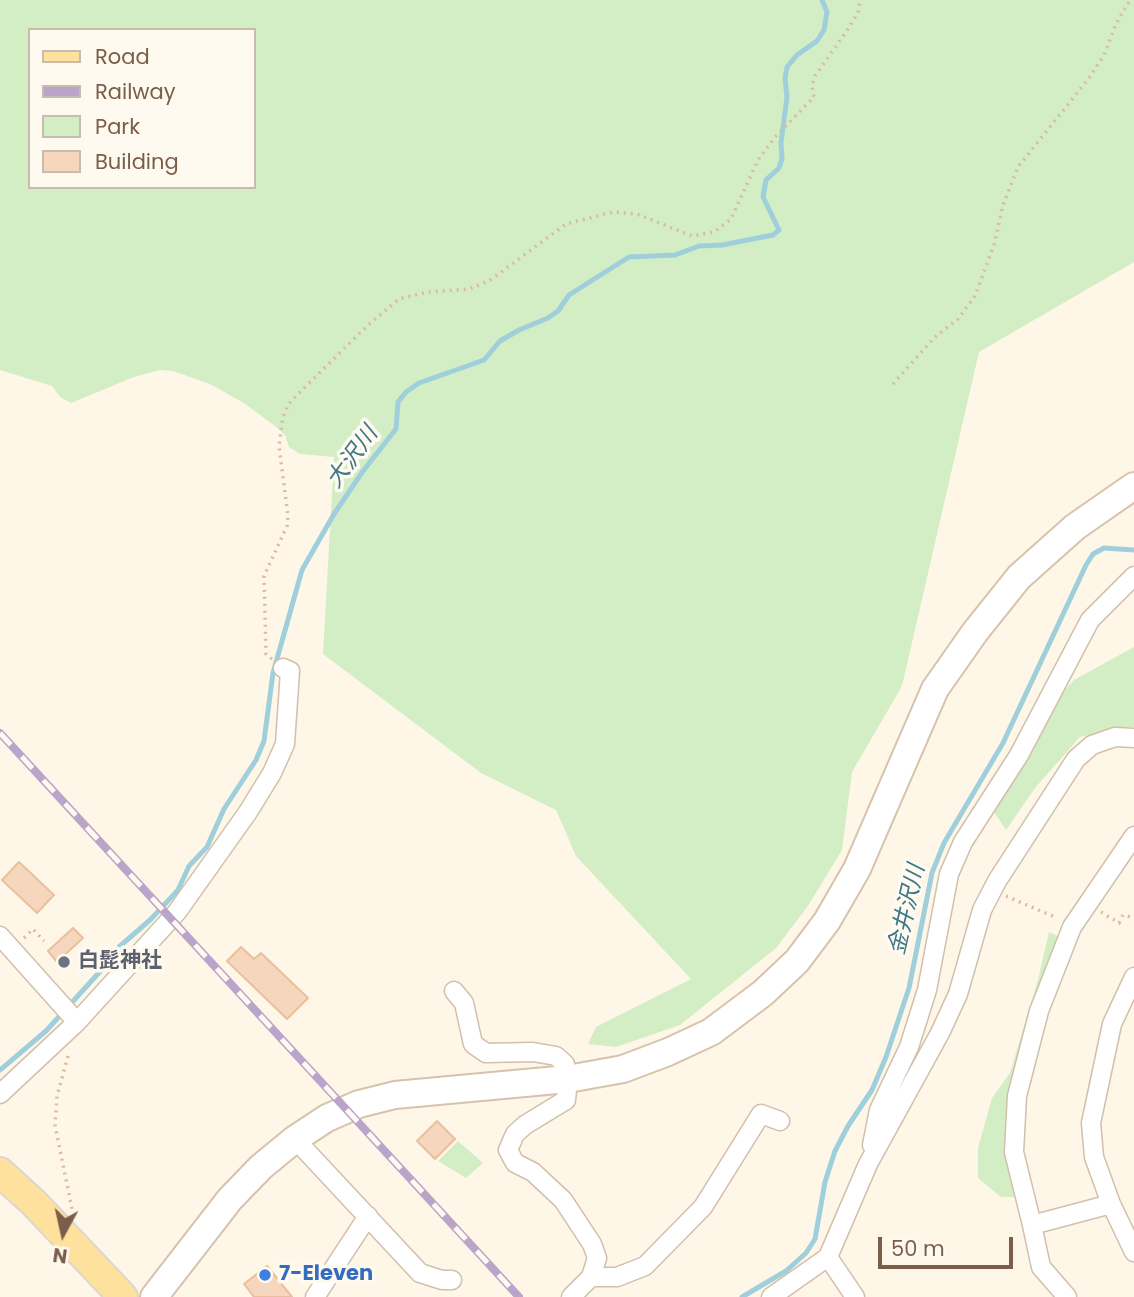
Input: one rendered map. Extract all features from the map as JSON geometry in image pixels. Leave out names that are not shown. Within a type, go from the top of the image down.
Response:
[{"type":"main road","points":[[0,1172],[34,1203],[123,1297]]},
{"type":"street","points":[[154,1297],[230,1199],[261,1167],[295,1139],[327,1118],[359,1104],[396,1095],[568,1079],[623,1069],[710,1032],[764,993],[797,961],[827,921],[857,869],[935,689],[975,632],[1019,577],[1075,527],[1134,486]]},
{"type":"street","points":[[868,1164],[879,1110],[909,1047],[927,990],[949,874],[963,842],[1019,755],[1090,620],[1134,576]]},
{"type":"street","points":[[0,1094],[78,1023],[177,912],[248,812],[272,773],[285,744],[290,671],[276,662]]},
{"type":"street","points":[[771,1297],[828,1256],[868,1164],[940,1033],[958,993],[982,910],[1076,759],[1092,745],[1115,737],[1134,738]]},
{"type":"street","points":[[1068,1297],[1041,1267],[1014,1152],[1017,1096],[1039,1011],[1069,936],[1134,836]]},
{"type":"street","points":[[6,943],[78,1023]]},
{"type":"street","points":[[1134,978],[1112,1024],[1091,1123],[1094,1157],[1111,1204],[1134,1252]]},
{"type":"street","points":[[454,991],[464,1003],[473,1044],[486,1053],[533,1052],[556,1056],[565,1064],[568,1079],[566,1100],[515,1133],[508,1150],[515,1163],[533,1172],[563,1199],[592,1244],[597,1258],[591,1277],[571,1297]]},
{"type":"street","points":[[591,1277],[617,1277],[645,1266],[703,1207],[761,1114],[780,1121]]},
{"type":"street","points":[[295,1139],[421,1273],[445,1286]]},
{"type":"street","points":[[1032,1225],[1111,1204]]},
{"type":"street","points":[[315,1297],[368,1216]]},
{"type":"street","points":[[828,1256],[855,1297]]},
{"type":"path","points":[[276,662],[266,654],[264,576],[287,526],[279,446],[283,417],[288,405],[399,299],[428,292],[469,289],[489,281],[566,224],[613,212],[637,214],[692,236],[714,232],[731,219],[758,160],[775,136],[814,97],[812,86],[815,76],[858,13],[860,0]]},
{"type":"path","points":[[892,384],[933,338],[958,319],[975,296],[994,245],[1003,205],[1018,167],[1089,78],[1104,55],[1116,24],[1130,0]]},
{"type":"path","points":[[992,890],[1063,921],[1061,933],[1069,936]]},
{"type":"path","points":[[1088,904],[1119,923],[1123,915],[1134,918]]},
{"type":"path","points":[[6,943],[33,929],[44,941]]},
{"type":"path","points":[[72,1213],[55,1125],[57,1096],[78,1023]]},
{"type":"green space","points":[[0,0],[1134,0],[1134,262],[979,352],[902,686],[852,772],[842,850],[808,906],[776,948],[680,1025],[616,1047],[588,1044],[596,1027],[691,979],[576,856],[556,810],[481,773],[323,654],[334,457],[300,454],[289,447],[285,435],[244,403],[210,384],[173,371],[160,370],[134,377],[71,403],[60,397],[52,386],[0,370]]},
{"type":"green space","points":[[1134,647],[1134,727],[1080,737],[1035,788],[1006,830],[988,803],[1032,725],[1074,680]]},
{"type":"green space","points":[[1049,932],[1060,937],[1039,987],[1020,1056],[1005,1134],[1007,1156],[1017,1197],[1001,1197],[978,1178],[978,1148],[992,1098],[1010,1073],[1038,980]]},
{"type":"green space","points":[[458,1141],[483,1163],[466,1178],[438,1161]]},
{"type":"building","points":[[19,862],[54,895],[37,913],[2,880]]},
{"type":"building","points":[[73,928],[83,938],[57,962],[48,951]]},
{"type":"building","points":[[241,947],[254,959],[261,953],[308,998],[287,1019],[227,961]]},
{"type":"building","points":[[437,1121],[455,1139],[435,1159],[417,1141]]},
{"type":"building","name":"7-Eleven","points":[[267,1266],[292,1297],[254,1297],[244,1284]]},
{"type":"waterway","name":"大沢川","points":[[0,1070],[46,1031],[119,947],[150,920],[178,890],[189,866],[207,847],[224,809],[256,760],[264,741],[273,673],[302,570],[334,514],[396,429],[398,402],[406,392],[419,383],[484,360],[500,341],[548,318],[558,311],[569,295],[629,257],[675,255],[699,246],[722,245],[773,235],[779,230],[763,197],[766,180],[779,168],[782,159],[787,67],[797,55],[817,41],[824,30],[827,12],[822,0]]},
{"type":"waterway","name":"金井沢川","points":[[742,1297],[786,1271],[806,1253],[815,1239],[825,1182],[835,1151],[872,1090],[909,988],[932,873],[944,843],[1003,743],[1093,554],[1104,548],[1134,550]]},
{"type":"railway","points":[[0,733],[519,1297]]},
{"type":"place","name":"白髭神社","points":[[64,962]]},
{"type":"place","name":"7-Eleven","points":[[265,1275]]}]
